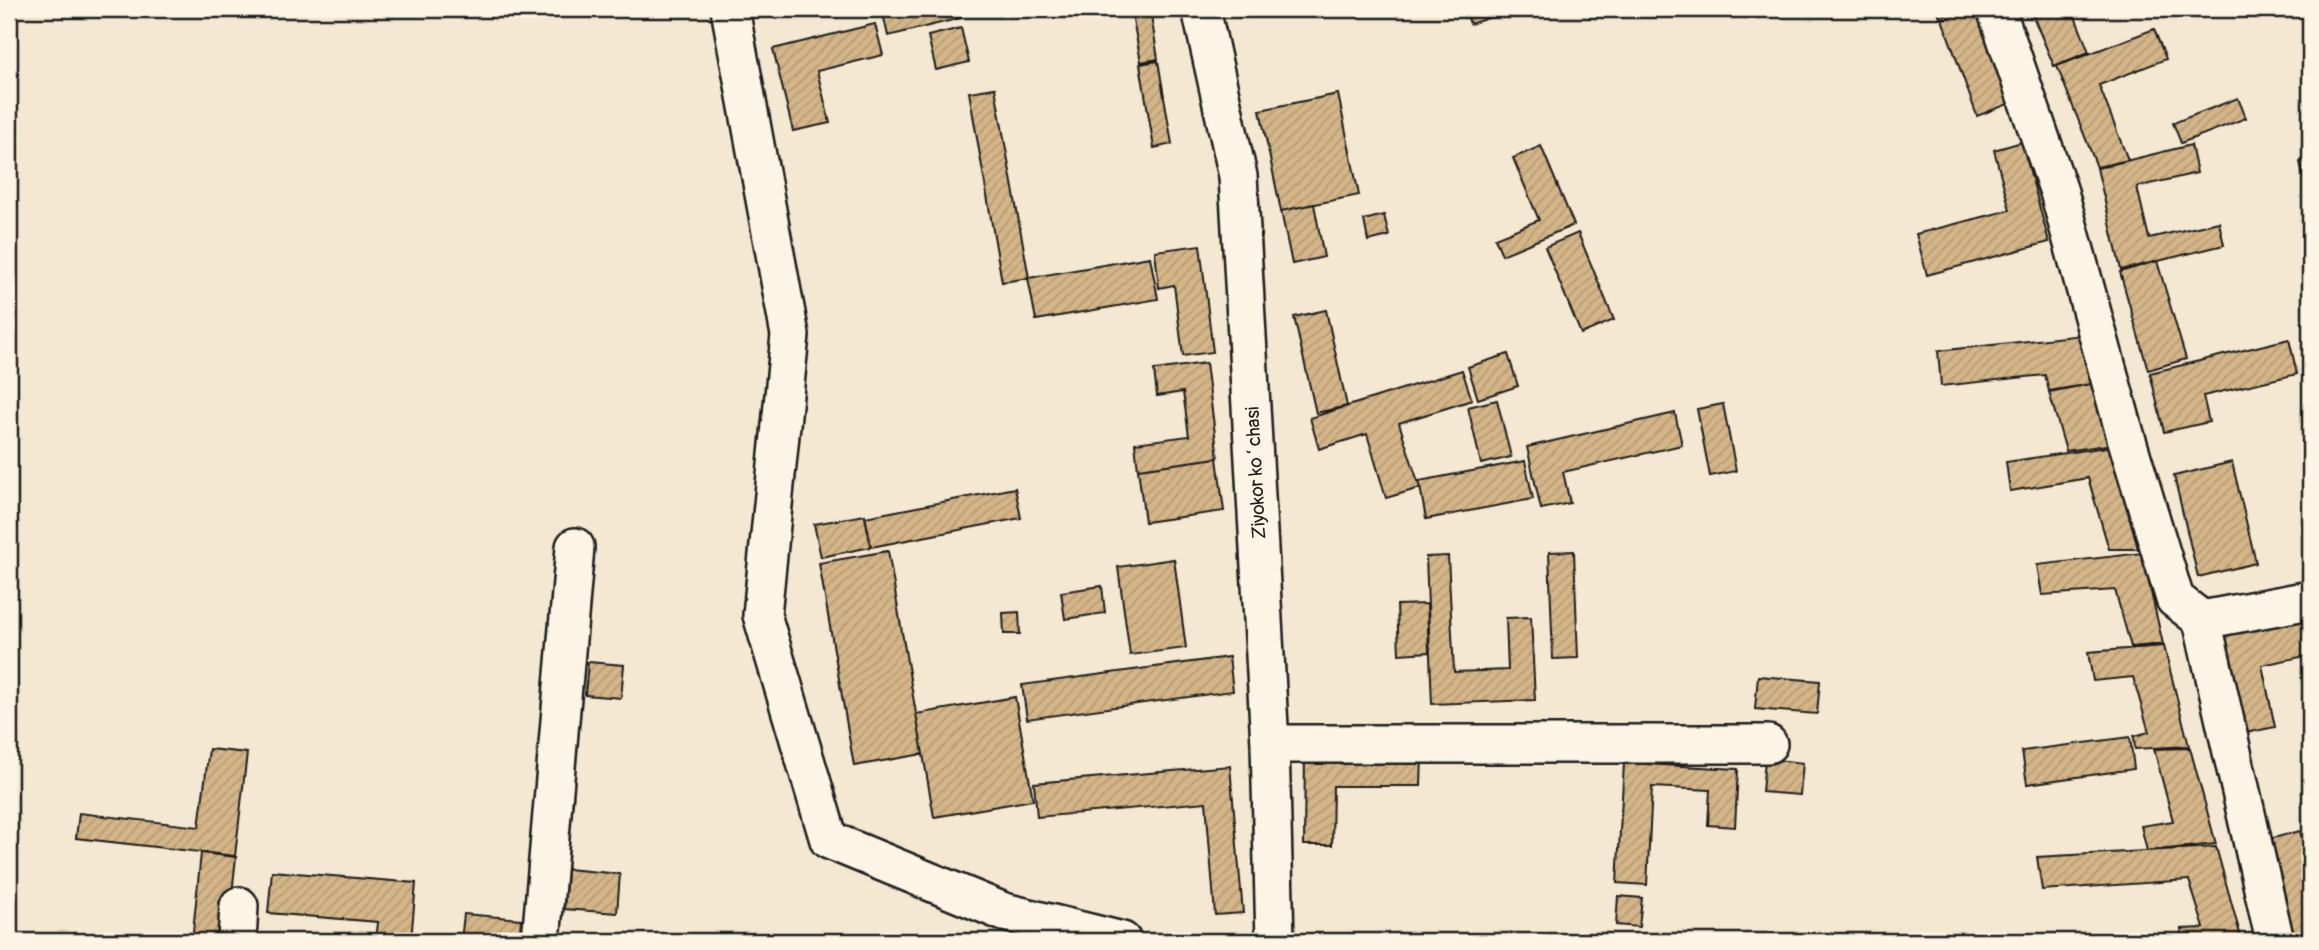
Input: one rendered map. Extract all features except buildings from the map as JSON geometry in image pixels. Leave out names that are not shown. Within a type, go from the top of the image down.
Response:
[{"type":"street","points":[[730,9],[790,335],[762,615],[829,840],[1004,912],[1122,941]]},
{"type":"street","name":"Ziyokor koʻchasi","points":[[1201,9],[1238,176],[1270,744],[1275,941]]},
{"type":"street","points":[[1996,9],[2059,192],[2125,435],[2175,598],[2202,620],[2275,941]]},
{"type":"street","points":[[541,941],[575,547]]},
{"type":"street","points":[[2202,620],[2310,600]]},
{"type":"street","points":[[1270,744],[1768,744]]}]
